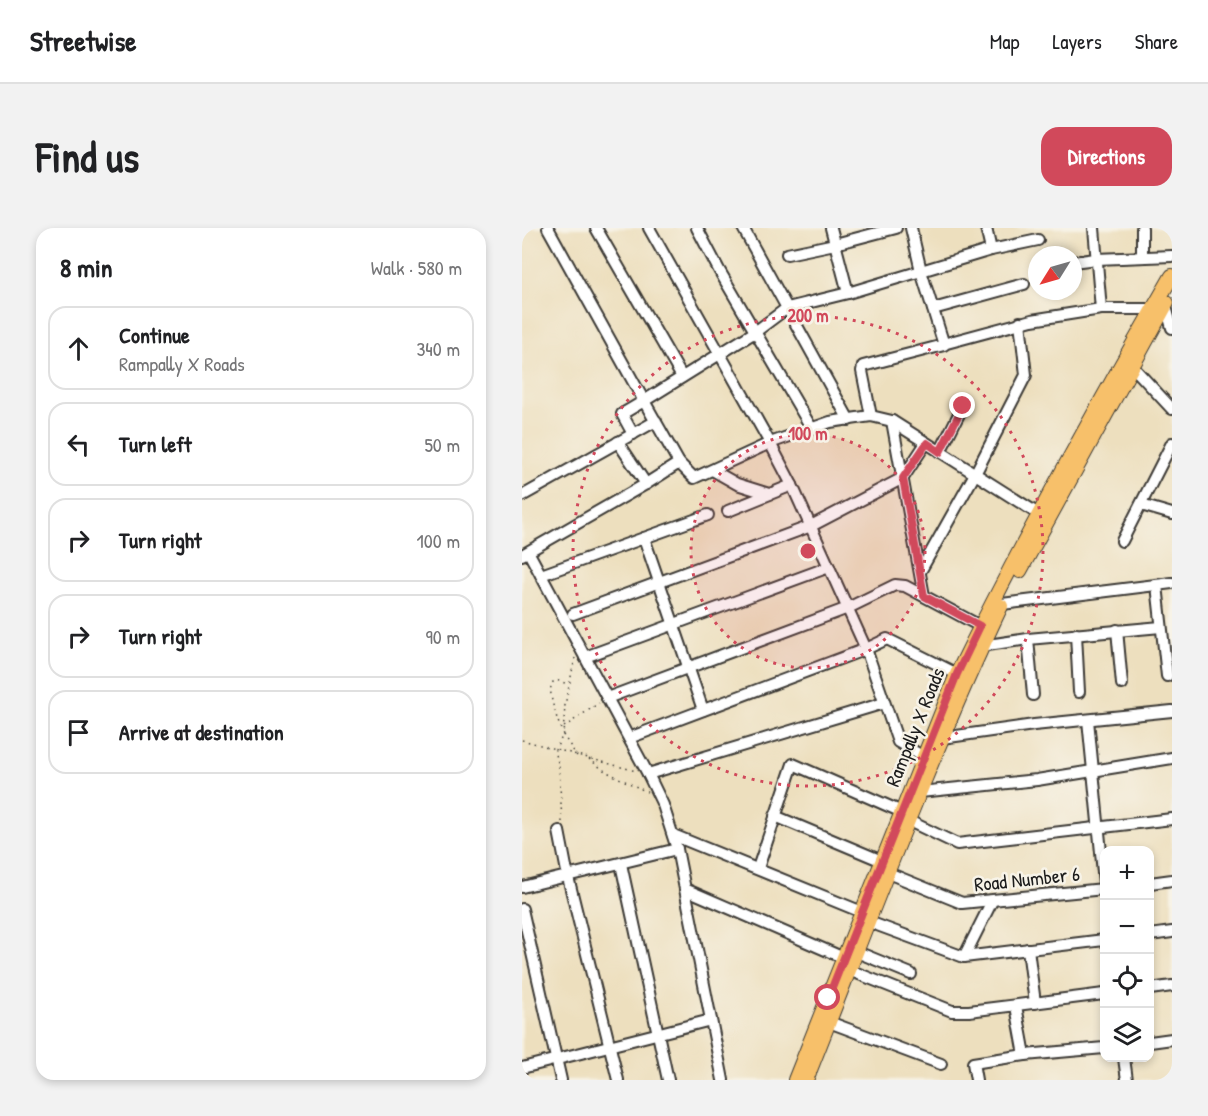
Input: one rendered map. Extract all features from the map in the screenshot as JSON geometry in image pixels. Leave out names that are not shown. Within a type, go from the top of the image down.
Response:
[{"type":"main road","name":"Rampally X Roads","points":[[905,816],[924,757],[957,674],[980,626],[1040,515],[1162,302],[1172,276]]},
{"type":"main road","points":[[795,1080],[866,917],[905,816],[920,792],[981,646],[1132,367],[1162,302]]},
{"type":"main road","points":[[806,1080],[829,1022],[846,964],[857,952],[866,917]]},
{"type":"street","points":[[548,228],[679,463],[694,478],[714,471],[770,443],[830,422],[870,416],[892,421],[1040,515]]},
{"type":"street","points":[[596,228],[682,377]]},
{"type":"street","points":[[649,228],[792,485],[866,649],[898,742],[924,757]]},
{"type":"street","points":[[697,228],[812,429]]},
{"type":"street","points":[[742,228],[849,420]]},
{"type":"street","points":[[831,228],[848,293]]},
{"type":"street","points":[[787,254],[896,228]]},
{"type":"street","points":[[911,228],[943,344]]},
{"type":"street","points":[[986,228],[991,250]]},
{"type":"street","points":[[1094,228],[1101,309]]},
{"type":"street","points":[[1142,228],[1142,257]]},
{"type":"street","points":[[633,434],[622,414],[755,332],[787,308],[848,293],[991,250],[1038,240]]},
{"type":"street","points":[[1082,261],[1172,256]]},
{"type":"street","points":[[933,309],[1024,284]]},
{"type":"street","points":[[870,416],[863,366],[928,351],[943,344],[1020,322],[1101,309],[1162,302],[1172,328]]},
{"type":"street","points":[[921,570],[975,474],[1026,375],[1020,322]]},
{"type":"street","points":[[1132,367],[1172,409]]},
{"type":"street","points":[[940,452],[963,406]]},
{"type":"street","points":[[522,496],[656,421]]},
{"type":"street","points":[[892,421],[924,596]]},
{"type":"street","points":[[618,442],[646,484]]},
{"type":"street","points":[[573,614],[811,526],[903,478],[927,443]]},
{"type":"street","points":[[1122,541],[1172,443]]},
{"type":"street","points":[[679,463],[525,554],[541,575],[659,796],[677,849],[723,1080]]},
{"type":"street","points":[[714,471],[737,484],[769,494]]},
{"type":"street","points":[[728,511],[792,485]]},
{"type":"street","points":[[1141,505],[1172,514]]},
{"type":"street","points":[[541,575],[708,515]]},
{"type":"street","points":[[644,538],[703,710]]},
{"type":"street","points":[[585,657],[829,567]]},
{"type":"street","points":[[1002,604],[1172,583]]},
{"type":"street","points":[[607,698],[848,608],[895,585],[905,586],[980,626]]},
{"type":"street","points":[[1157,585],[1165,632],[1167,676]]},
{"type":"street","points":[[981,646],[1117,630],[1165,632]]},
{"type":"street","points":[[1117,630],[1122,684]]},
{"type":"street","points":[[1076,634],[1079,692]]},
{"type":"street","points":[[629,738],[866,649],[887,639],[957,674]]},
{"type":"street","points":[[1028,639],[1033,695]]},
{"type":"street","points":[[648,774],[884,703]]},
{"type":"street","points":[[942,738],[1034,725],[1172,711]]},
{"type":"street","points":[[1088,720],[1101,846]]},
{"type":"street","points":[[920,792],[1036,780],[1172,758]]},
{"type":"street","points":[[758,868],[793,764],[905,816],[957,844],[1172,819]]},
{"type":"street","name":"Road Number 6","points":[[776,816],[962,903],[1100,889]]},
{"type":"street","points":[[560,831],[568,877],[618,1080]]},
{"type":"street","points":[[673,835],[758,868],[866,917],[964,957],[1100,940]]},
{"type":"street","points":[[522,887],[677,849]]},
{"type":"street","points":[[621,864],[668,1080]]},
{"type":"street","points":[[1154,882],[1172,880]]},
{"type":"street","points":[[685,889],[945,1009],[969,1011],[1100,995]]},
{"type":"street","points":[[964,957],[992,901]]},
{"type":"street","points":[[522,909],[561,1080]]},
{"type":"street","points":[[1154,934],[1172,932]]},
{"type":"street","points":[[1028,949],[1035,1003]]},
{"type":"street","points":[[857,952],[911,974]]},
{"type":"street","points":[[1154,988],[1172,986]]},
{"type":"street","points":[[1016,1006],[1024,1055]]},
{"type":"street","points":[[522,1068],[711,1020]]},
{"type":"street","points":[[829,1022],[941,1064]]},
{"type":"street","points":[[1154,1041],[1172,1039]]},
{"type":"street","points":[[976,1080],[973,1063],[1024,1055],[1100,1048]]},
{"type":"street","points":[[1125,1062],[1127,1080]]},
{"type":"path","points":[[560,831],[562,803],[555,750],[563,735],[568,685],[573,672],[577,642]]},
{"type":"path","points":[[568,685],[557,681],[551,686],[550,691],[563,735],[577,756]]},
{"type":"path","points":[[564,727],[607,698]]},
{"type":"path","points":[[522,740],[648,774]]},
{"type":"path","points":[[588,759],[604,771],[659,796]]},
{"type":"route","points":[[828,998],[957,674],[980,626],[924,596],[920,562],[903,478],[927,443],[940,452],[963,406]]}]
